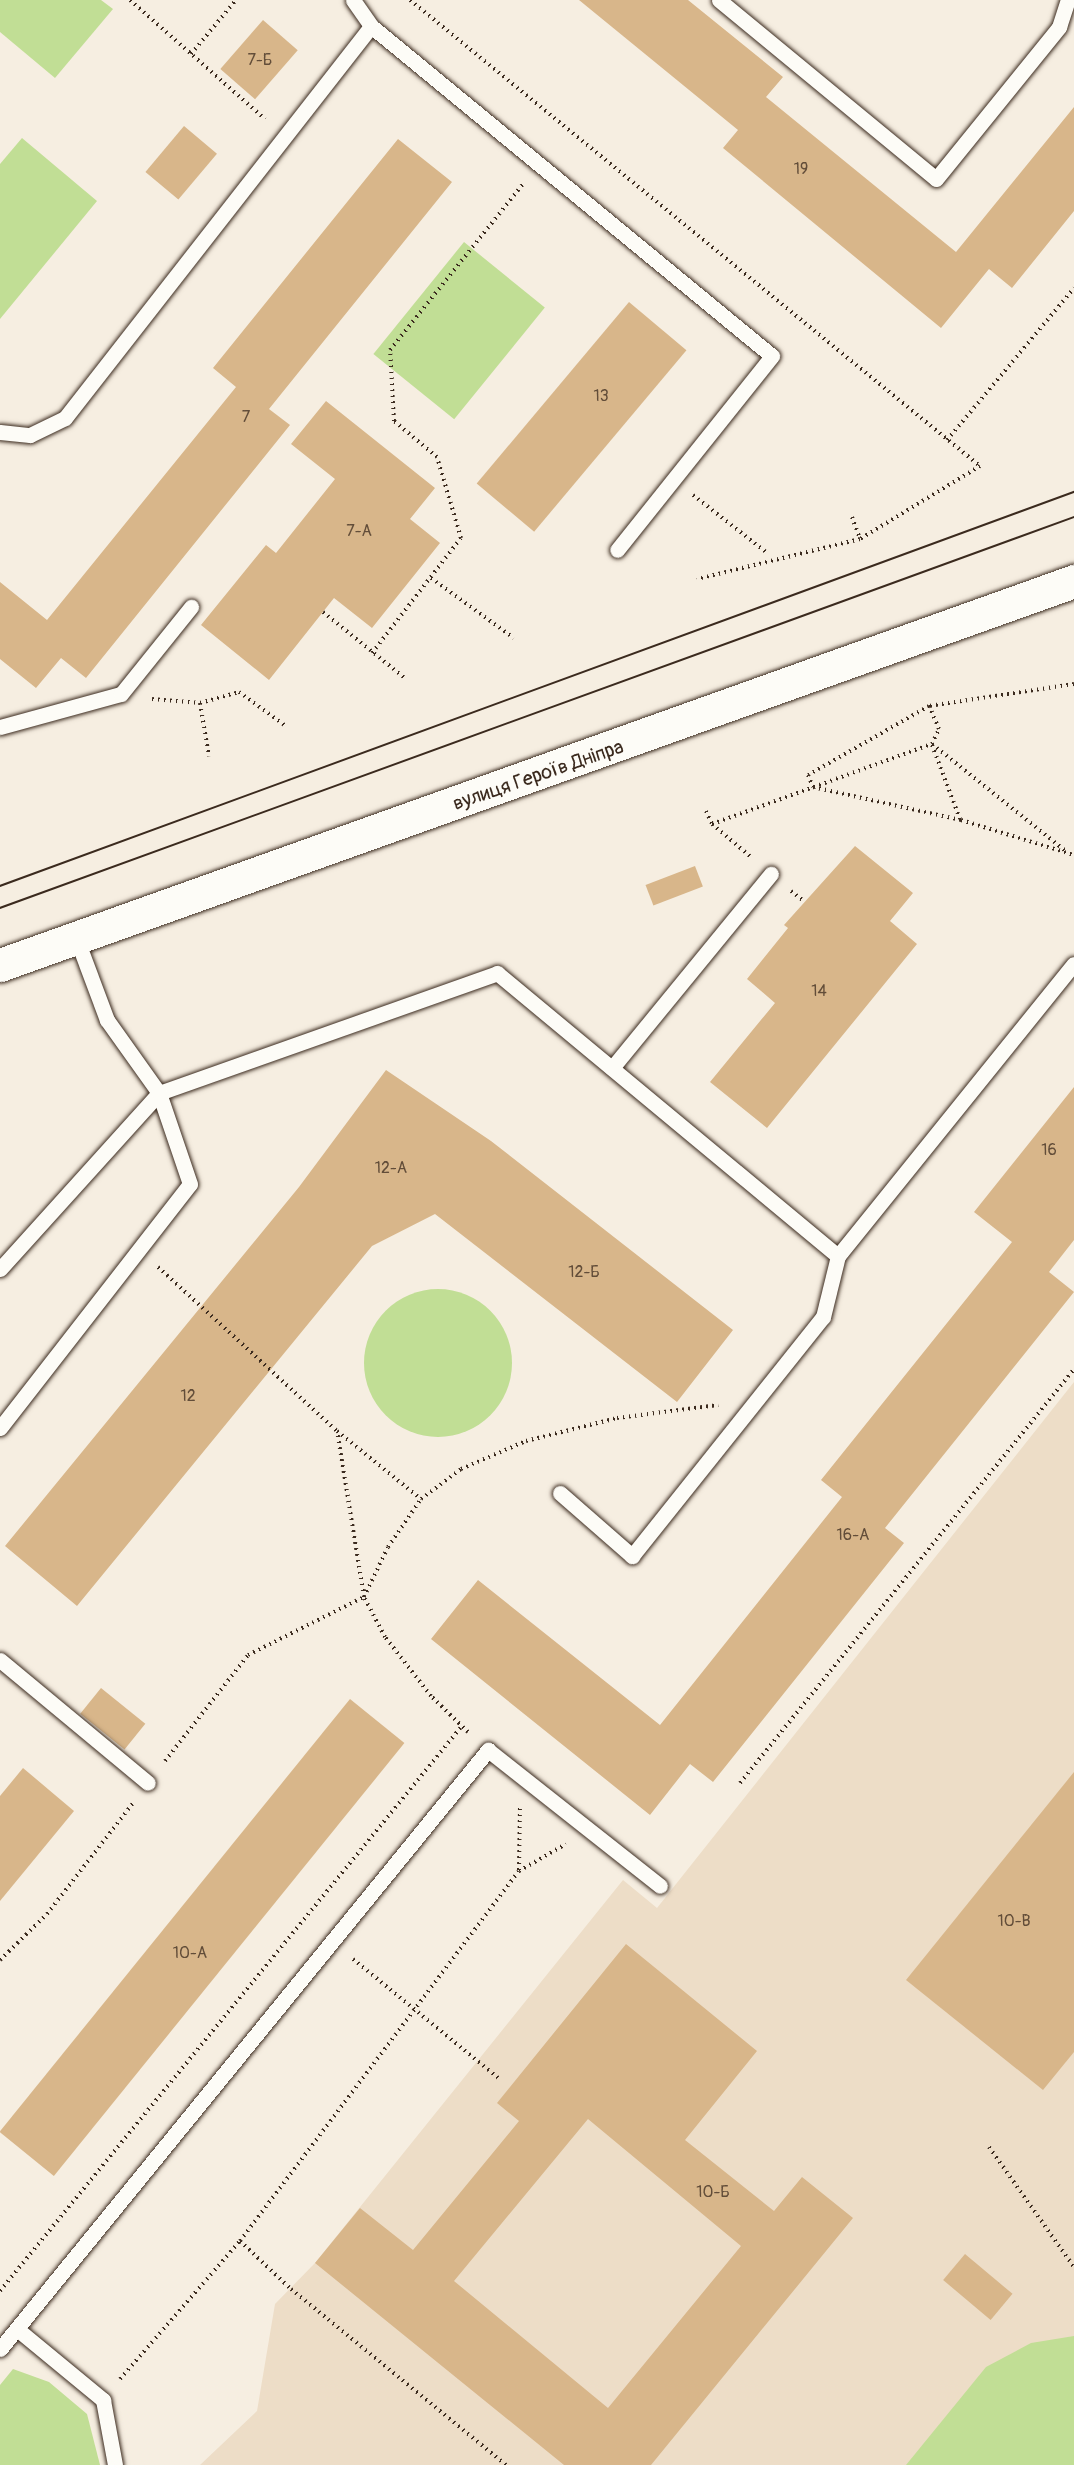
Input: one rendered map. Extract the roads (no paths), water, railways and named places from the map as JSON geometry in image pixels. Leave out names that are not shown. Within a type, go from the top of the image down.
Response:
[{"type":"main road","name":"вулиця Героїв Дніпра","points":[[2,956],[76,937],[1074,581]]},
{"type":"lane","points":[[353,0],[371,26],[772,356],[617,550]]},
{"type":"lane","points":[[719,0],[936,180],[1059,27],[1068,0]]},
{"type":"lane","points":[[0,432],[30,435],[65,418],[371,26]]},
{"type":"lane","points":[[0,727],[121,694],[191,607]]},
{"type":"lane","points":[[612,1068],[771,874]]},
{"type":"lane","points":[[0,1428],[190,1184],[159,1094],[107,1020],[76,937]]},
{"type":"lane","points":[[560,1493],[632,1556],[823,1317],[838,1256],[1074,964]]},
{"type":"lane","points":[[0,1269],[159,1094],[497,973],[838,1256]]},
{"type":"lane","points":[[0,1660],[148,1783]]},
{"type":"lane","points":[[0,2349],[488,1750],[660,1886]]},
{"type":"lane","points":[[17,2328],[103,2400],[115,2465]]},
{"type":"tram line","points":[[0,886],[1074,492]]},
{"type":"tram line","points":[[0,908],[1074,517]]}]
